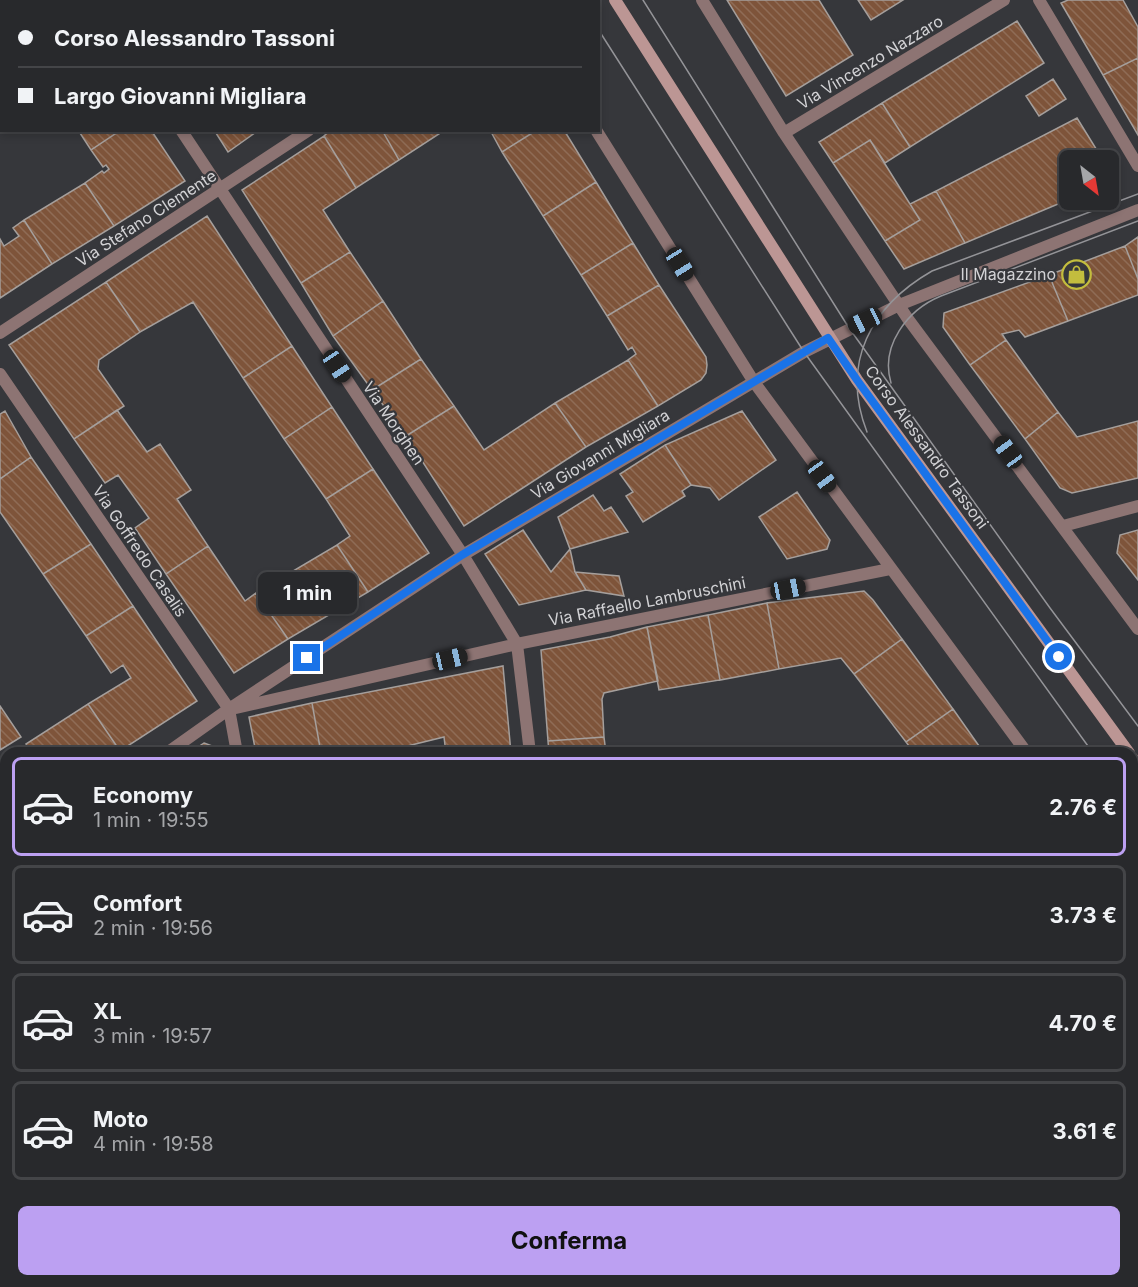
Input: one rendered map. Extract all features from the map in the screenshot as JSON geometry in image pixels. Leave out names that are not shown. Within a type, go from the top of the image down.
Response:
[{"type":"main road","name":"Corso Alessandro Tassoni","points":[[615,0],[828,338],[1125,747]]},
{"type":"street","points":[[702,0],[784,133],[899,305],[1138,629]]},
{"type":"street","name":"Via Vincenzo Nazzaro","points":[[784,133],[1004,0]]},
{"type":"street","points":[[1039,0],[1138,166]]},
{"type":"street","name":"Via Morghen","points":[[182,132],[462,555],[517,644],[529,747]]},
{"type":"street","name":"Via Stefano Clemente","points":[[0,333],[306,132]]},
{"type":"street","points":[[597,132],[754,382],[1023,747]]},
{"type":"street","name":"Via Giovanni Migliara","points":[[229,710],[462,555],[828,338],[899,305],[1138,210]]},
{"type":"street","name":"Via Goffredo Casalis","points":[[0,374],[229,710],[236,747]]},
{"type":"street","points":[[1063,526],[1138,506]]},
{"type":"street","name":"Via Raffaello Lambruschini","points":[[229,710],[517,644],[890,569]]},
{"type":"street","points":[[176,747],[229,710]]},
{"type":"building","points":[[727,0],[819,0],[853,55],[786,96]]},
{"type":"building","points":[[858,0],[903,0],[871,20]]},
{"type":"building","points":[[1068,0],[1123,0],[1138,27],[1138,58],[1103,75],[1061,3]]},
{"type":"building","points":[[1017,21],[1044,63],[910,147],[882,103]]},
{"type":"building","points":[[1138,58],[1138,135],[1103,75]]},
{"type":"building","points":[[1053,79],[1066,99],[1039,116],[1026,96]]},
{"type":"building","points":[[882,103],[910,147],[885,163],[870,140],[833,163],[819,142]]},
{"type":"building","points":[[1077,118],[1097,150],[1059,150],[1059,204],[965,243],[936,191]]},
{"type":"building","points":[[79,132],[118,132],[91,150]]},
{"type":"building","points":[[118,132],[152,132],[185,181],[114,226],[85,183],[109,169],[106,165],[103,167],[91,150]]},
{"type":"building","points":[[215,132],[256,132],[228,152]]},
{"type":"building","points":[[329,132],[383,132],[399,160],[356,188],[324,136]]},
{"type":"building","points":[[383,132],[442,132],[399,160]]},
{"type":"building","points":[[491,132],[534,132],[502,152]]},
{"type":"building","points":[[534,132],[565,132],[596,182],[543,216],[502,152]]},
{"type":"building","points":[[324,136],[356,188],[323,210],[350,252],[301,283],[242,190]]},
{"type":"building","points":[[870,140],[920,220],[885,241],[833,163]]},
{"type":"building","points":[[596,182],[633,243],[581,275],[543,216]]},
{"type":"building","points":[[85,183],[114,226],[52,264],[24,220]]},
{"type":"building","points":[[936,191],[965,243],[904,269],[885,241],[920,220],[910,204]]},
{"type":"building","points":[[207,216],[292,346],[243,378],[193,302],[140,332],[106,282]]},
{"type":"building","points":[[24,220],[52,264],[0,298],[0,239],[4,246],[19,236],[13,228]]},
{"type":"building","points":[[1138,237],[1138,279],[1125,246]]},
{"type":"building","points":[[633,243],[659,285],[607,316],[581,275]]},
{"type":"building","points":[[1125,246],[1138,279],[1138,295],[1068,321],[1049,275]]},
{"type":"building","points":[[350,252],[383,301],[333,336],[301,283]]},
{"type":"building","points":[[1049,275],[1068,321],[1025,337],[1019,330],[1002,334],[1006,340],[970,365],[943,327],[944,313]]},
{"type":"building","points":[[106,282],[140,332],[99,360],[98,369],[124,406],[74,439],[9,345]]},
{"type":"building","points":[[659,285],[706,357],[707,365],[706,373],[701,380],[658,406],[628,360],[636,354],[632,347],[628,350],[607,316]]},
{"type":"building","points":[[383,301],[421,359],[372,390],[333,336]]},
{"type":"building","points":[[1006,340],[1058,412],[1025,439],[970,365]]},
{"type":"building","points":[[292,346],[332,407],[284,439],[243,378]]},
{"type":"building","points":[[421,359],[454,406],[406,436],[372,390]]},
{"type":"building","points":[[628,360],[658,406],[586,447],[555,403]]},
{"type":"building","points":[[555,403],[586,447],[464,526],[406,436],[454,406],[484,450]]},
{"type":"building","points":[[332,407],[373,469],[326,499],[284,439]]},
{"type":"building","points":[[117,410],[147,452],[160,444],[191,490],[177,499],[208,546],[166,574],[135,528],[149,518],[118,475],[105,483],[74,439]]},
{"type":"building","points":[[5,411],[31,457],[0,479],[0,414]]},
{"type":"building","points":[[742,411],[776,460],[719,500],[710,488],[691,485],[665,445]]},
{"type":"building","points":[[1058,412],[1077,437],[1138,421],[1138,478],[1072,493],[1060,488],[1025,439]]},
{"type":"building","points":[[665,445],[691,485],[682,491],[685,496],[643,522],[626,496],[633,492],[620,474]]},
{"type":"building","points":[[31,457],[91,544],[43,574],[0,512],[0,479]]},
{"type":"building","points":[[373,469],[429,553],[368,592],[337,545],[350,536],[326,499]]},
{"type":"building","points":[[797,492],[830,540],[827,549],[787,559],[759,517]]},
{"type":"building","points":[[593,495],[604,511],[611,507],[628,532],[570,549],[558,517]]},
{"type":"building","points":[[523,530],[551,572],[570,549],[575,572],[586,590],[519,605],[485,554]]},
{"type":"building","points":[[1138,530],[1138,580],[1117,553],[1120,535]]},
{"type":"building","points":[[91,544],[133,606],[86,636],[43,574]]},
{"type":"building","points":[[337,545],[368,592],[288,639],[256,593]]},
{"type":"building","points":[[208,546],[245,601],[256,593],[288,639],[234,673],[166,574]]},
{"type":"building","points":[[575,572],[619,576],[624,596],[586,590]]},
{"type":"building","points":[[864,591],[902,639],[854,674],[841,658],[779,669],[767,603]]},
{"type":"building","points":[[767,603],[779,669],[720,680],[708,615]]},
{"type":"building","points":[[133,606],[197,701],[126,747],[117,747],[88,704],[131,678],[123,665],[111,673],[86,636]]},
{"type":"building","points":[[708,615],[720,680],[659,690],[647,627]]},
{"type":"building","points":[[647,627],[658,681],[604,693],[602,699],[604,737],[548,741],[541,650],[610,637]]},
{"type":"building","points":[[902,639],[953,709],[906,742],[854,674]]},
{"type":"building","points":[[503,666],[510,747],[445,747],[444,737],[403,747],[320,747],[312,703]]},
{"type":"building","points":[[312,703],[320,747],[255,747],[249,717]]},
{"type":"building","points":[[88,704],[117,747],[28,747],[26,744]]},
{"type":"building","points":[[0,706],[21,737],[5,747],[0,747]]},
{"type":"building","points":[[953,709],[980,747],[910,747],[906,742]]},
{"type":"building","points":[[604,737],[605,747],[548,747],[548,741]]},
{"type":"building","points":[[204,743],[215,747],[198,747]]},
{"type":"tram line","points":[[643,0],[849,328],[1050,608],[1138,726]]},
{"type":"tram line","points":[[600,32],[804,352],[1089,747]]},
{"type":"tram line","points":[[867,432],[860,407],[857,383],[860,360],[866,339],[892,301],[932,271],[1138,194]]},
{"type":"tram line","points":[[891,383],[889,356],[893,343],[907,320],[929,302],[1138,221]]},
{"type":"place","name":"Il Magazzino","points":[[1077,274]]},
{"type":"route","points":[[307,658],[462,555],[828,338],[1059,657]]}]
